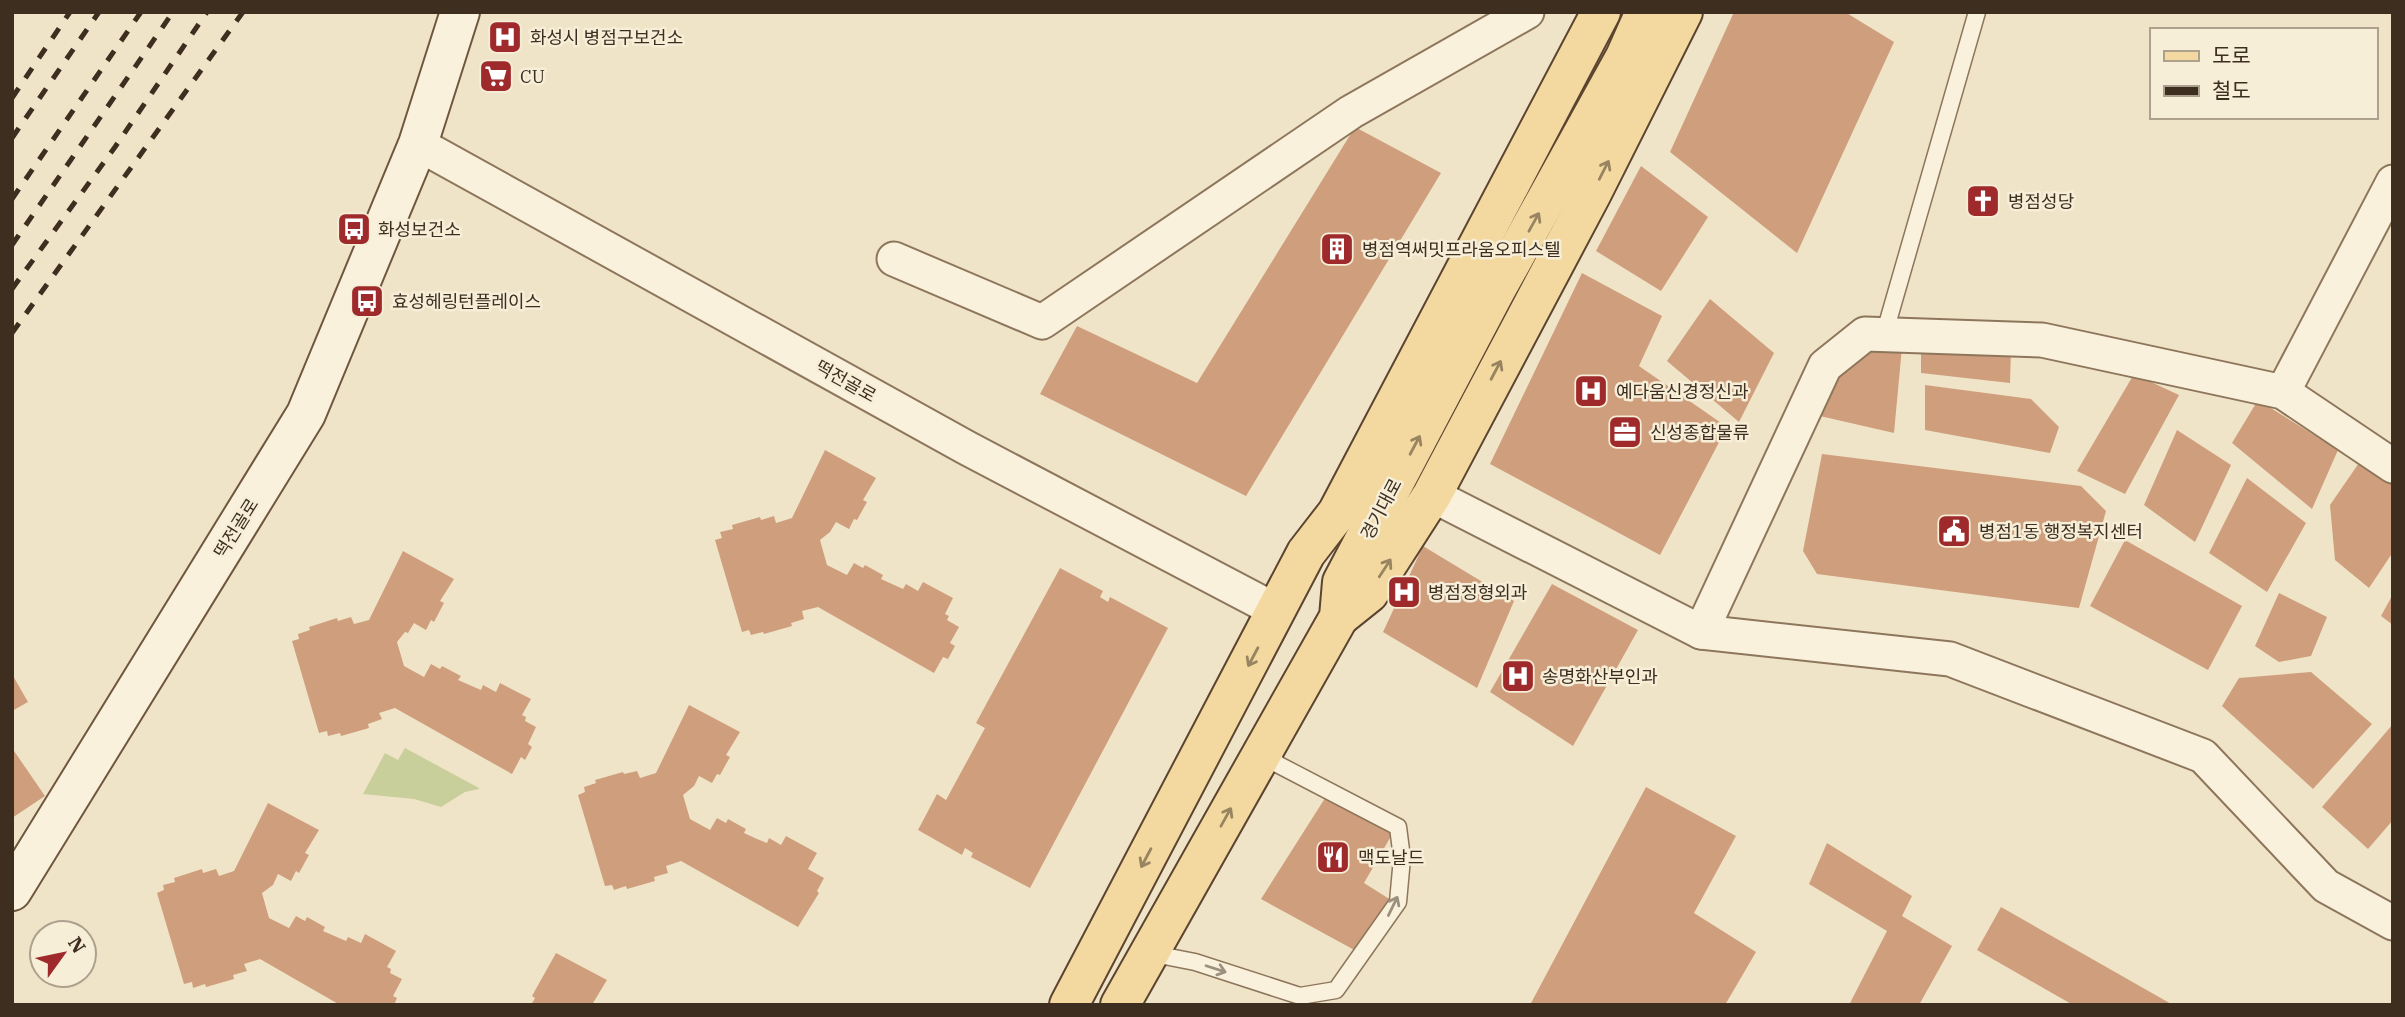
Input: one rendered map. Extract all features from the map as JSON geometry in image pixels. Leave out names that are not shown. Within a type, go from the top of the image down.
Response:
[{"type":"main road","name":"경기대로","points":[[1306,553],[1319,505],[1376,388],[1580,12]]},
{"type":"main road","name":"경기대로","points":[[1069,1005],[1306,553],[1337,513],[1601,12]]},
{"type":"main road","name":"경기대로","points":[[1120,1005],[1339,617],[1342,582],[1496,290],[1625,58],[1645,12]]},
{"type":"main road","points":[[1339,617],[1369,593],[1432,495],[1592,193],[1683,12]]},
{"type":"street","name":"떡전골로","points":[[12,891],[306,414],[418,144],[460,12]]},
{"type":"street","points":[[894,259],[1042,322],[1351,112],[1527,12]]},
{"type":"street","name":"떡전골로","points":[[418,144],[967,448],[1277,611]]},
{"type":"street","points":[[2283,392],[2393,182]]},
{"type":"street","points":[[1701,632],[1825,366],[1865,334],[2042,340],[2283,392],[2393,466]]},
{"type":"street","points":[[1432,495],[1701,632],[1950,659],[2203,756],[2326,886],[2393,923]]},
{"type":"lane","points":[[1884,335],[1978,12]]},
{"type":"lane","points":[[1150,953],[1195,962],[1300,996],[1336,990],[1398,902],[1402,858],[1398,827],[1277,764],[1266,746]]},
{"type":"green space","points":[[405,748],[479,789],[465,792],[441,807],[414,799],[363,794],[385,753],[398,760]]},
{"type":"building","points":[[1734,12],[1845,12],[1894,42],[1797,253],[1670,152]]},
{"type":"building","name":"병점역써밋프라움오피스텔","points":[[1355,127],[1441,173],[1246,496],[1040,394],[1077,326],[1197,383]]},
{"type":"building","points":[[1641,166],[1708,217],[1661,291],[1596,251]]},
{"type":"building","points":[[1582,273],[1662,316],[1639,366],[1727,427],[1660,555],[1490,464]]},
{"type":"building","points":[[1710,299],[1774,353],[1739,422],[1667,361]]},
{"type":"building","points":[[1921,346],[2011,350],[2010,383],[1921,373]]},
{"type":"building","points":[[1902,347],[1894,433],[1820,416],[1835,372],[1872,349]]},
{"type":"building","points":[[2134,374],[2179,395],[2125,494],[2077,471]]},
{"type":"building","points":[[1925,385],[2031,399],[2059,427],[2050,453],[1925,430]]},
{"type":"building","points":[[2258,400],[2338,450],[2312,509],[2232,443]]},
{"type":"building","points":[[2177,430],[2231,465],[2195,542],[2144,505]]},
{"type":"building","points":[[825,450],[876,478],[863,500],[867,502],[849,529],[836,522],[830,532],[820,540],[827,565],[847,575],[854,563],[863,568],[865,565],[883,575],[881,579],[903,589],[906,584],[918,591],[923,582],[953,598],[945,614],[949,616],[947,620],[959,627],[950,643],[955,646],[948,659],[943,657],[934,673],[818,607],[802,611],[804,619],[791,623],[792,626],[764,634],[751,635],[749,630],[742,632],[715,540],[722,538],[720,532],[733,529],[732,525],[760,517],[761,520],[774,516],[776,523],[792,518]]},
{"type":"building","name":"병점1동 행정복지센터","points":[[1822,454],[2081,486],[2106,511],[2079,608],[1817,574],[1803,551]]},
{"type":"building","points":[[2361,460],[2393,484],[2393,552],[2369,588],[2335,560],[2330,505]]},
{"type":"building","points":[[2247,478],[2306,523],[2267,592],[2209,553]]},
{"type":"building","points":[[2125,540],[2242,606],[2208,670],[2090,606]]},
{"type":"building","points":[[1423,546],[1514,601],[1477,688],[1383,632]]},
{"type":"building","points":[[403,551],[454,579],[440,601],[444,603],[434,622],[431,620],[426,630],[414,623],[408,633],[405,632],[397,642],[404,666],[424,677],[431,664],[440,669],[442,666],[461,676],[458,680],[481,690],[483,685],[496,692],[500,683],[531,699],[522,715],[526,717],[525,721],[536,727],[528,744],[532,747],[525,760],[521,757],[512,774],[395,708],[379,713],[382,719],[368,724],[369,728],[341,736],[340,733],[328,736],[327,731],[319,733],[292,641],[299,639],[298,634],[310,630],[309,627],[337,618],[338,621],[351,617],[354,624],[369,620]]},
{"type":"building","points":[[1060,568],[1103,591],[1100,597],[1108,602],[1110,597],[1168,628],[1030,888],[971,857],[973,853],[965,848],[962,855],[918,830],[937,794],[946,800],[985,728],[976,723]]},
{"type":"building","points":[[1552,584],[1638,630],[1573,746],[1490,692]]},
{"type":"building","points":[[2279,593],[2327,617],[2311,656],[2279,662],[2255,646]]},
{"type":"building","points":[[2393,594],[2393,625],[2381,616]]},
{"type":"building","points":[[2311,672],[2372,724],[2313,789],[2222,706],[2239,678]]},
{"type":"building","points":[[12,674],[28,702],[12,711]]},
{"type":"building","points":[[689,705],[740,732],[726,755],[730,757],[720,775],[717,774],[712,783],[699,776],[694,786],[683,795],[690,819],[710,830],[717,818],[726,823],[728,819],[746,829],[744,833],[767,843],[769,838],[781,845],[786,836],[817,853],[808,869],[824,878],[817,891],[819,893],[798,927],[681,861],[666,866],[668,873],[654,877],[655,881],[627,889],[626,886],[614,890],[612,885],[605,886],[578,795],[585,792],[584,787],[596,783],[595,780],[623,772],[637,771],[640,778],[656,773]]},
{"type":"building","points":[[2393,724],[2393,820],[2368,849],[2322,807]]},
{"type":"building","points":[[12,748],[45,796],[12,818]]},
{"type":"building","points":[[1646,787],[1736,836],[1694,913],[1756,952],[1725,1005],[1530,1005]]},
{"type":"building","name":"맥도날드","points":[[1327,795],[1394,831],[1364,883],[1391,900],[1358,952],[1261,899]]},
{"type":"building","points":[[268,803],[319,830],[305,853],[309,855],[299,873],[296,871],[291,881],[278,874],[273,885],[262,893],[269,918],[289,928],[296,916],[305,921],[307,917],[325,927],[323,931],[346,941],[348,937],[361,943],[365,934],[396,951],[387,967],[391,969],[390,973],[402,979],[393,996],[397,998],[394,1005],[340,1005],[260,959],[244,964],[247,971],[233,975],[234,979],[206,987],[205,984],[193,988],[192,982],[184,984],[157,893],[164,890],[163,885],[175,882],[174,878],[202,869],[203,873],[216,869],[219,876],[234,871]]},
{"type":"building","points":[[1827,843],[1912,896],[1902,916],[1952,946],[1919,1005],[1849,1005],[1887,931],[1809,884]]},
{"type":"building","points":[[2001,907],[2173,1005],[2073,1005],[1977,950]]},
{"type":"building","points":[[556,953],[607,980],[593,1003],[597,1005],[531,1005],[535,998],[532,996]]},
{"type":"railway","points":[[12,98],[70,12]]},
{"type":"railway","points":[[12,138],[99,12]]},
{"type":"railway","points":[[12,199],[141,12]]},
{"type":"railway","points":[[12,245],[173,12]]},
{"type":"railway","points":[[12,289],[115,147],[207,12]]},
{"type":"railway","points":[[12,333],[243,12]]},
{"type":"place","name":"화성시 병점구보건소","points":[[505,37]]},
{"type":"place","name":"CU","points":[[496,76]]},
{"type":"place","name":"병점성당","points":[[1983,201]]},
{"type":"place","name":"화성보건소","points":[[354,229]]},
{"type":"place","name":"병점역써밋프라움오피스텔","points":[[1337,249]]},
{"type":"place","name":"효성헤링턴플레이스","points":[[367,301]]},
{"type":"place","name":"예다움신경정신과","points":[[1591,391]]},
{"type":"place","name":"신성종합물류","points":[[1625,432]]},
{"type":"place","name":"병점1동 행정복지센터","points":[[1954,531]]},
{"type":"place","name":"병점정형외과","points":[[1404,592]]},
{"type":"place","name":"송명화산부인과","points":[[1518,676]]},
{"type":"place","name":"맥도날드","points":[[1333,857]]}]
